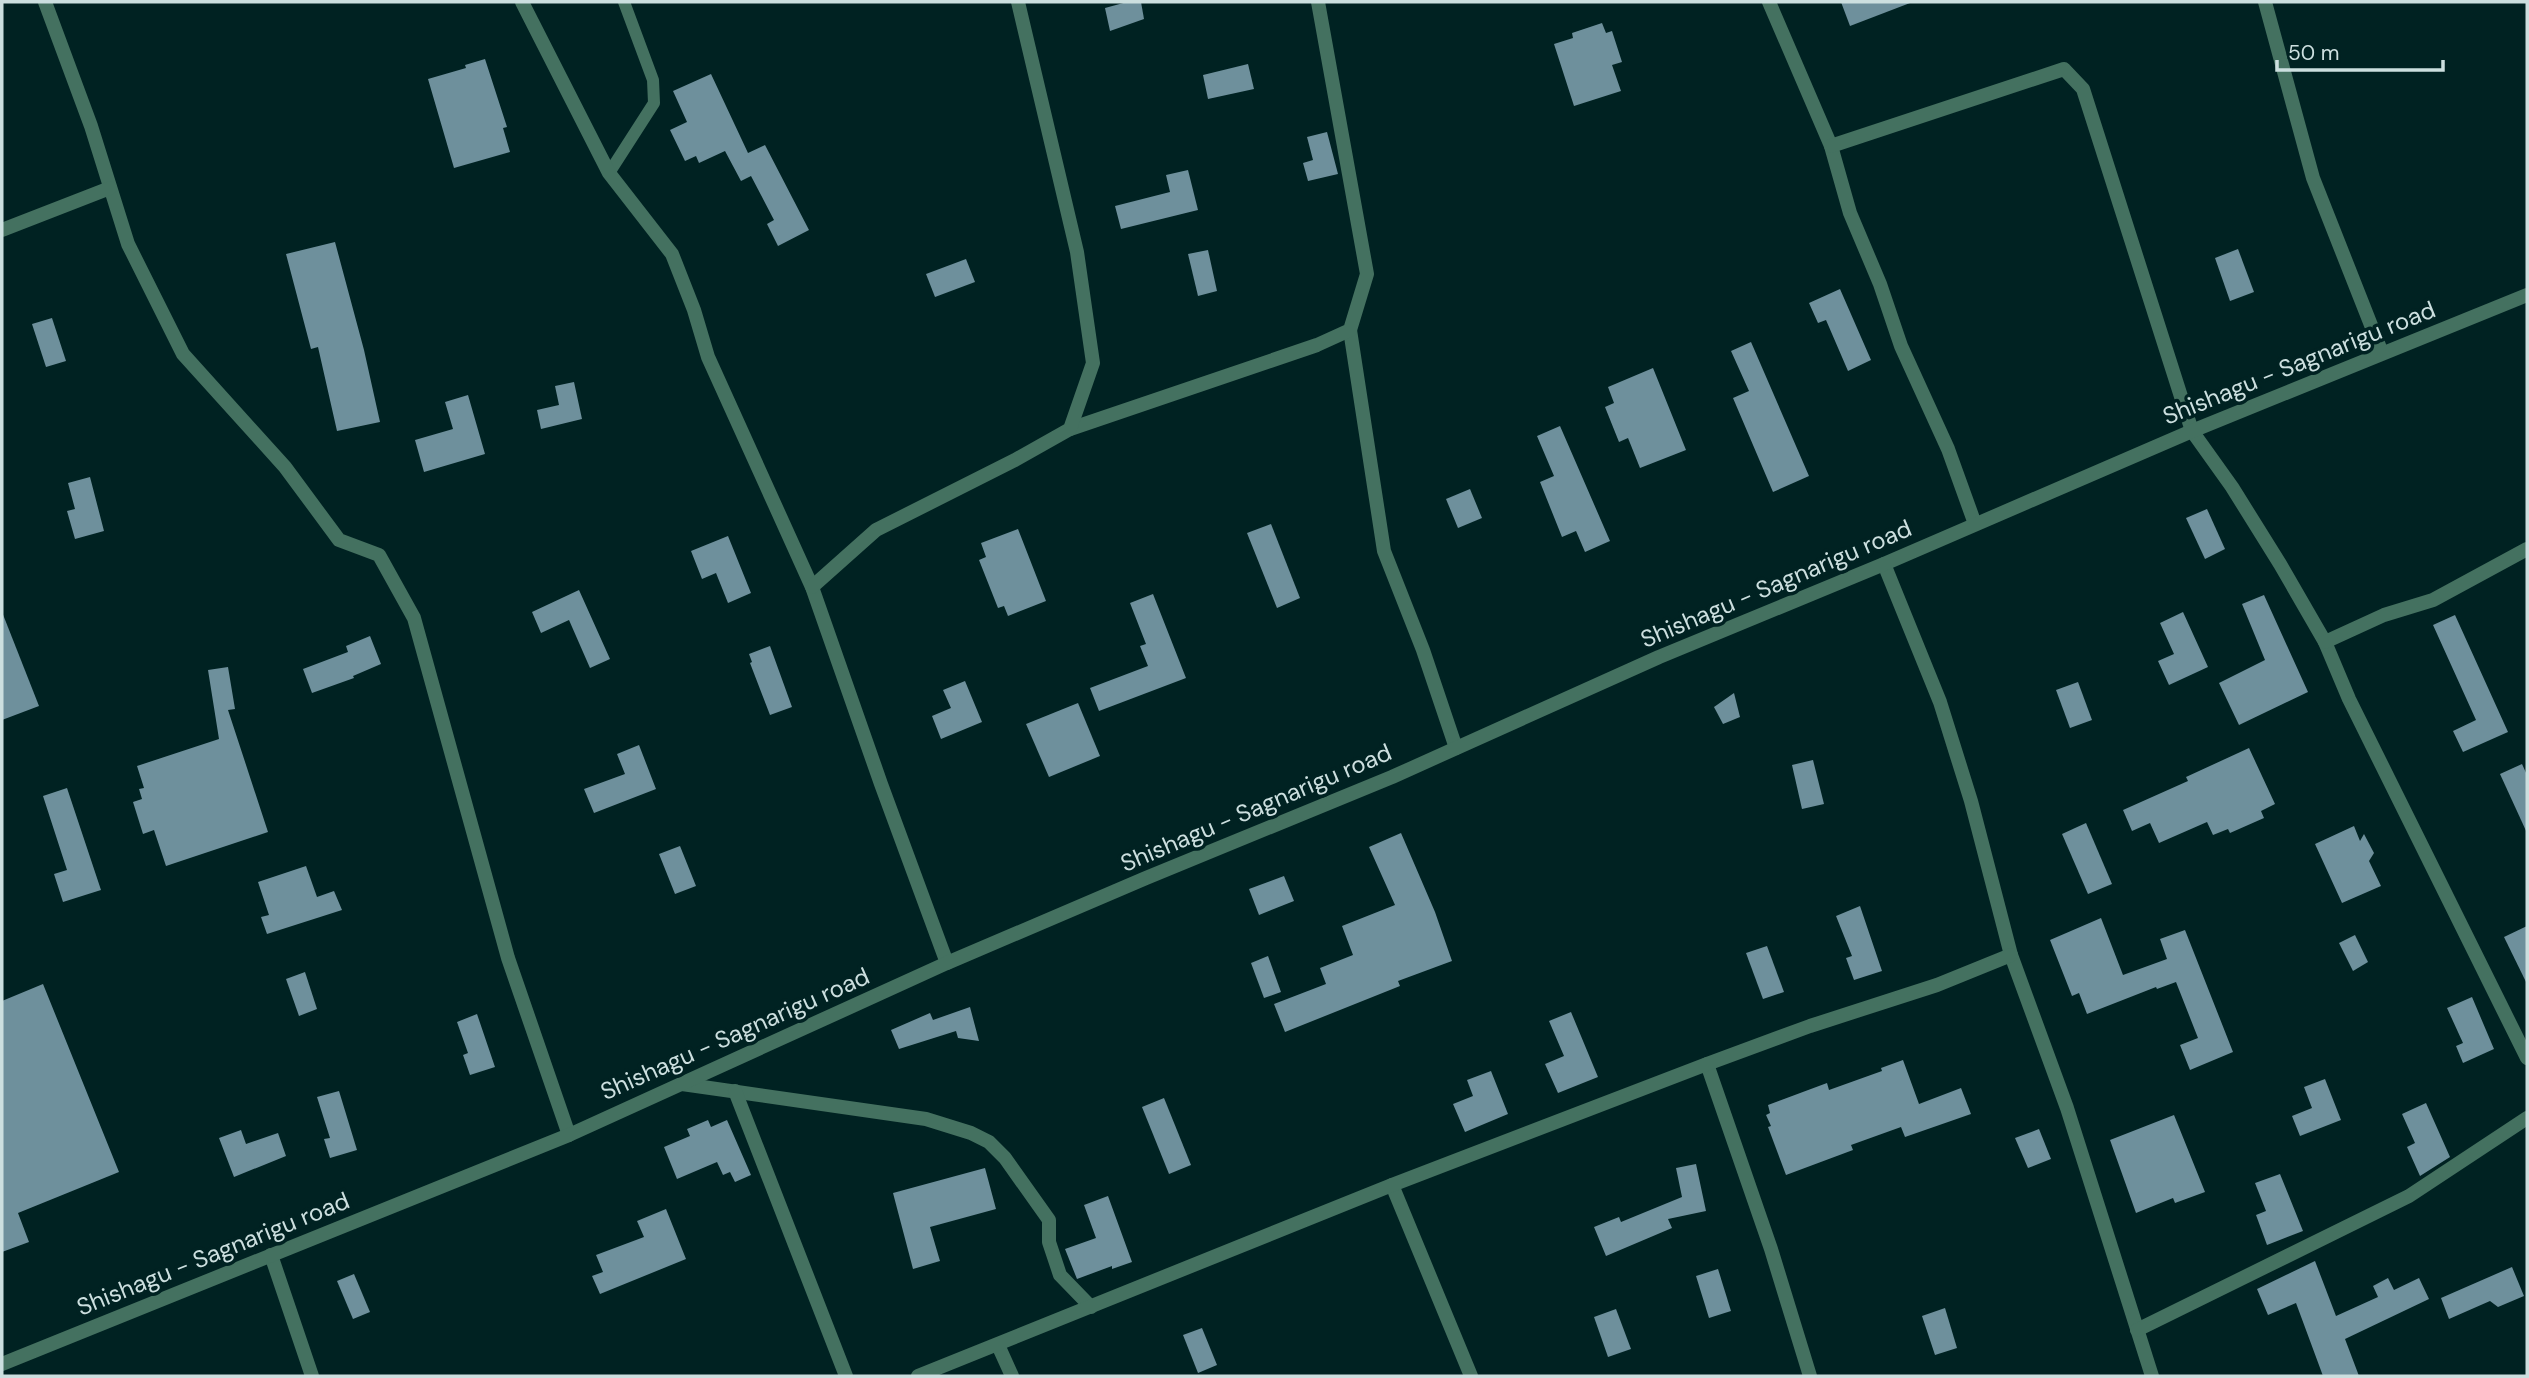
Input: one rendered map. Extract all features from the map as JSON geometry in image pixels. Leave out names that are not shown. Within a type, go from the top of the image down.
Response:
[{"type":"street","points":[[46,2],[91,127],[128,244],[183,354],[285,467],[339,540],[379,555],[414,618],[508,958],[569,1135]]},
{"type":"street","points":[[522,2],[609,173],[672,254],[694,310],[708,357],[812,587],[947,963]]},
{"type":"street","points":[[1018,2],[1077,252],[1093,363],[1070,429]]},
{"type":"street","points":[[1318,2],[1367,274],[1350,330],[1384,551],[1423,650],[1456,748]]},
{"type":"street","points":[[1769,2],[1831,146],[1850,213],[1880,284],[1901,346],[1948,449],[1975,524]]},
{"type":"street","points":[[2265,2],[2313,178],[2382,353]]},
{"type":"street","points":[[1831,146],[2064,68],[2083,89],[2192,430],[2232,487],[2325,642],[2349,699],[2527,1058]]},
{"type":"street","points":[[2,230],[110,188]]},
{"type":"street","name":"Shishagu - Sagnarigu road","points":[[2,1364],[569,1135],[947,963],[1456,748],[1659,657],[1884,564],[2192,430],[2527,295]]},
{"type":"street","points":[[812,587],[876,530],[1070,429],[1317,345],[1350,330]]},
{"type":"street","points":[[2325,642],[2384,615],[2432,600],[2527,549]]},
{"type":"street","points":[[1884,564],[1940,702],[1958,758],[2011,955],[2067,1108],[2152,1376]]},
{"type":"street","points":[[918,1376],[1392,1185],[1707,1064],[1937,985],[2011,955]]},
{"type":"street","points":[[1707,1064],[1771,1249],[1810,1376]]},
{"type":"street","points":[[681,1084],[926,1119],[971,1133],[989,1142],[1005,1158],[1049,1220],[1049,1242],[1060,1275],[1091,1307]]},
{"type":"street","points":[[735,1091],[846,1376]]},
{"type":"street","points":[[2137,1330],[2409,1196],[2527,1118]]},
{"type":"street","points":[[1392,1185],[1471,1376]]},
{"type":"street","points":[[271,1255],[312,1376]]},
{"type":"street","points":[[998,1345],[1012,1376]]},
{"type":"lane","points":[[609,173],[653,103],[653,80],[624,2]]},
{"type":"building","points":[[1127,2],[1141,2],[1144,19],[1110,31],[1105,8]]},
{"type":"building","points":[[1841,2],[1909,2],[1910,3],[1850,26]]},
{"type":"building","points":[[1602,23],[1606,33],[1612,31],[1622,62],[1612,65],[1621,91],[1574,106],[1554,44],[1573,38],[1572,33]]},
{"type":"building","points":[[485,59],[507,127],[503,128],[510,152],[454,168],[428,79],[466,68],[465,65]]},
{"type":"building","points":[[1248,64],[1254,89],[1208,99],[1203,75]]},
{"type":"building","points":[[711,74],[748,153],[765,145],[809,230],[778,246],[767,224],[774,220],[751,176],[741,181],[725,151],[699,163],[696,156],[685,161],[670,130],[687,122],[673,91]]},
{"type":"building","points":[[1327,132],[1338,174],[1308,181],[1303,163],[1313,160],[1307,137]]},
{"type":"building","points":[[1188,170],[1198,210],[1121,229],[1115,206],[1170,192],[1166,175]]},
{"type":"building","points":[[335,242],[380,422],[337,431],[318,347],[311,349],[286,254]]},
{"type":"building","points":[[2238,249],[2254,292],[2230,301],[2215,258]]},
{"type":"building","points":[[1208,250],[1217,291],[1198,296],[1188,254]]},
{"type":"building","points":[[966,259],[975,282],[935,297],[926,274]]},
{"type":"building","points":[[1840,289],[1871,360],[1848,371],[1826,320],[1818,323],[1809,303]]},
{"type":"building","points":[[52,318],[66,361],[46,367],[32,324]]},
{"type":"building","points":[[1751,342],[1809,476],[1773,492],[1733,398],[1749,391],[1731,351]]},
{"type":"building","points":[[1653,368],[1686,450],[1640,468],[1628,438],[1619,442],[1605,407],[1614,403],[1608,387]]},
{"type":"building","points":[[574,382],[582,419],[541,429],[537,410],[559,405],[555,386]]},
{"type":"building","points":[[468,395],[485,454],[424,472],[415,440],[453,429],[445,402]]},
{"type":"building","points":[[1560,426],[1610,541],[1585,552],[1576,531],[1562,537],[1540,482],[1554,476],[1537,436]]},
{"type":"building","points":[[90,477],[104,531],[75,539],[67,511],[75,509],[68,483]]},
{"type":"building","points":[[1470,489],[1482,518],[1458,528],[1446,499]]},
{"type":"building","points":[[2207,509],[2225,549],[2205,559],[2186,518]]},
{"type":"building","points":[[1271,524],[1300,598],[1277,608],[1247,533]]},
{"type":"building","points":[[1018,529],[1046,601],[1008,616],[1004,606],[998,608],[979,560],[986,557],[981,543]]},
{"type":"building","points":[[728,536],[751,593],[728,603],[716,573],[702,579],[691,551]]},
{"type":"building","points":[[579,590],[610,659],[590,668],[569,620],[541,633],[532,612]]},
{"type":"building","points":[[1153,594],[1186,678],[1099,711],[1090,688],[1148,666],[1140,646],[1146,644],[1130,603]]},
{"type":"building","points":[[2264,595],[2308,692],[2239,725],[2219,683],[2265,660],[2242,604]]},
{"type":"building","points":[[2,612],[39,706],[2,720]]},
{"type":"building","points":[[2183,612],[2208,667],[2169,685],[2158,661],[2174,654],[2160,623]]},
{"type":"building","points":[[2455,615],[2508,732],[2463,752],[2453,731],[2476,720],[2433,625]]},
{"type":"building","points":[[370,636],[381,664],[353,676],[354,678],[312,693],[303,669],[348,652],[346,646]]},
{"type":"building","points":[[770,646],[792,707],[770,715],[749,654]]},
{"type":"building","points":[[228,667],[235,709],[228,710],[268,832],[166,866],[154,830],[143,834],[133,802],[142,799],[139,789],[144,788],[137,766],[219,739],[208,670]]},
{"type":"building","points":[[965,681],[982,722],[941,739],[932,716],[951,708],[943,690]]},
{"type":"building","points":[[2078,682],[2092,720],[2070,728],[2056,690]]},
{"type":"building","points":[[1734,693],[1740,717],[1723,724],[1714,707]]},
{"type":"building","points":[[1078,703],[1100,756],[1049,777],[1026,724]]},
{"type":"building","points":[[639,745],[656,789],[594,813],[584,789],[625,774],[617,754]]},
{"type":"building","points":[[2249,748],[2275,804],[2261,811],[2264,818],[2230,833],[2228,829],[2213,835],[2207,822],[2159,843],[2150,823],[2132,831],[2123,810],[2188,781],[2186,777]]},
{"type":"building","points":[[1813,760],[1824,804],[1802,809],[1792,765]]},
{"type":"building","points":[[2522,764],[2527,775],[2527,833],[2500,774]]},
{"type":"building","points":[[67,788],[101,890],[63,902],[54,874],[67,870],[43,796]]},
{"type":"building","points":[[2086,823],[2112,884],[2088,894],[2062,834]]},
{"type":"building","points":[[2354,826],[2360,841],[2364,834],[2374,853],[2369,861],[2381,886],[2342,903],[2315,844]]},
{"type":"building","points":[[1401,833],[1435,912],[1452,961],[1398,981],[1400,986],[1285,1032],[1274,1004],[1326,984],[1320,968],[1353,955],[1342,926],[1395,905],[1369,847]]},
{"type":"building","points":[[680,846],[696,886],[675,894],[659,854]]},
{"type":"building","points":[[306,866],[317,897],[334,891],[342,910],[267,934],[261,917],[269,915],[258,882]]},
{"type":"building","points":[[1284,876],[1294,901],[1259,915],[1249,889]]},
{"type":"building","points":[[1860,906],[1882,971],[1854,980],[1846,958],[1852,956],[1836,916]]},
{"type":"building","points":[[2101,918],[2123,975],[2167,959],[2160,939],[2185,930],[2233,1052],[2190,1070],[2180,1045],[2198,1038],[2176,982],[2087,1014],[2079,993],[2072,996],[2050,940]]},
{"type":"building","points":[[2527,926],[2527,984],[2504,937]]},
{"type":"building","points":[[2355,935],[2368,962],[2353,971],[2339,943]]},
{"type":"building","points":[[1767,946],[1784,992],[1763,999],[1746,953]]},
{"type":"building","points":[[1268,956],[1281,992],[1264,998],[1251,963]]},
{"type":"building","points":[[305,972],[317,1009],[299,1016],[286,979]]},
{"type":"building","points":[[43,984],[119,1172],[18,1213],[29,1242],[2,1252],[2,1001]]},
{"type":"building","points":[[2472,997],[2494,1049],[2463,1063],[2456,1046],[2463,1043],[2447,1008]]},
{"type":"building","points":[[970,1007],[979,1041],[958,1038],[956,1031],[899,1049],[891,1030],[930,1013],[933,1020]]},
{"type":"building","points":[[1571,1012],[1598,1077],[1558,1093],[1545,1064],[1564,1056],[1549,1021]]},
{"type":"building","points":[[477,1014],[495,1067],[470,1075],[463,1055],[468,1053],[457,1022]]},
{"type":"building","points":[[1903,1060],[1919,1104],[1961,1088],[1971,1114],[1905,1137],[1901,1127],[1851,1145],[1853,1150],[1786,1175],[1768,1127],[1771,1126],[1766,1115],[1770,1113],[1768,1105],[1827,1083],[1829,1090],[1882,1071],[1881,1068]]},
{"type":"building","points":[[1491,1071],[1508,1114],[1465,1132],[1453,1104],[1473,1096],[1467,1080]]},
{"type":"building","points":[[2325,1079],[2341,1120],[2300,1136],[2292,1116],[2312,1108],[2304,1087]]},
{"type":"building","points":[[339,1091],[357,1150],[330,1158],[324,1139],[330,1138],[317,1097]]},
{"type":"building","points":[[1164,1098],[1191,1165],[1169,1174],[1142,1107]]},
{"type":"building","points":[[2426,1103],[2450,1157],[2420,1176],[2407,1147],[2415,1143],[2402,1114]]},
{"type":"building","points":[[2174,1115],[2205,1192],[2175,1203],[2173,1198],[2136,1213],[2110,1140]]},
{"type":"building","points":[[708,1120],[711,1127],[727,1120],[751,1175],[735,1182],[730,1172],[723,1175],[717,1162],[677,1179],[664,1147],[690,1136],[687,1129]]},
{"type":"building","points":[[2039,1129],[2051,1159],[2028,1168],[2015,1138]]},
{"type":"building","points":[[241,1130],[246,1144],[278,1133],[286,1156],[234,1177],[219,1138]]},
{"type":"building","points":[[1696,1164],[1706,1211],[1668,1219],[1672,1228],[1606,1256],[1594,1227],[1619,1217],[1621,1222],[1682,1197],[1676,1168]]},
{"type":"building","points":[[985,1168],[996,1209],[930,1227],[940,1261],[913,1269],[893,1193]]},
{"type":"building","points":[[2280,1174],[2303,1231],[2267,1245],[2256,1215],[2266,1211],[2255,1183]]},
{"type":"building","points":[[1108,1196],[1132,1262],[1077,1279],[1065,1249],[1096,1238],[1084,1205]]},
{"type":"building","points":[[666,1209],[686,1259],[600,1294],[592,1276],[603,1272],[596,1255],[644,1237],[637,1221]]},
{"type":"building","points":[[2315,1261],[2336,1316],[2378,1297],[2373,1286],[2388,1278],[2394,1290],[2419,1278],[2429,1299],[2345,1339],[2359,1376],[2323,1376],[2296,1303],[2268,1315],[2257,1289]]},
{"type":"building","points":[[2512,1267],[2524,1296],[2498,1307],[2490,1301],[2449,1319],[2441,1298]]},
{"type":"building","points":[[1718,1269],[1731,1311],[1709,1318],[1696,1276]]},
{"type":"building","points":[[354,1274],[370,1312],[353,1319],[337,1281]]},
{"type":"building","points":[[1945,1308],[1957,1348],[1935,1355],[1922,1316]]},
{"type":"building","points":[[1616,1309],[1631,1349],[1608,1357],[1594,1317]]},
{"type":"building","points":[[1202,1328],[1217,1365],[1198,1373],[1183,1335]]}]
